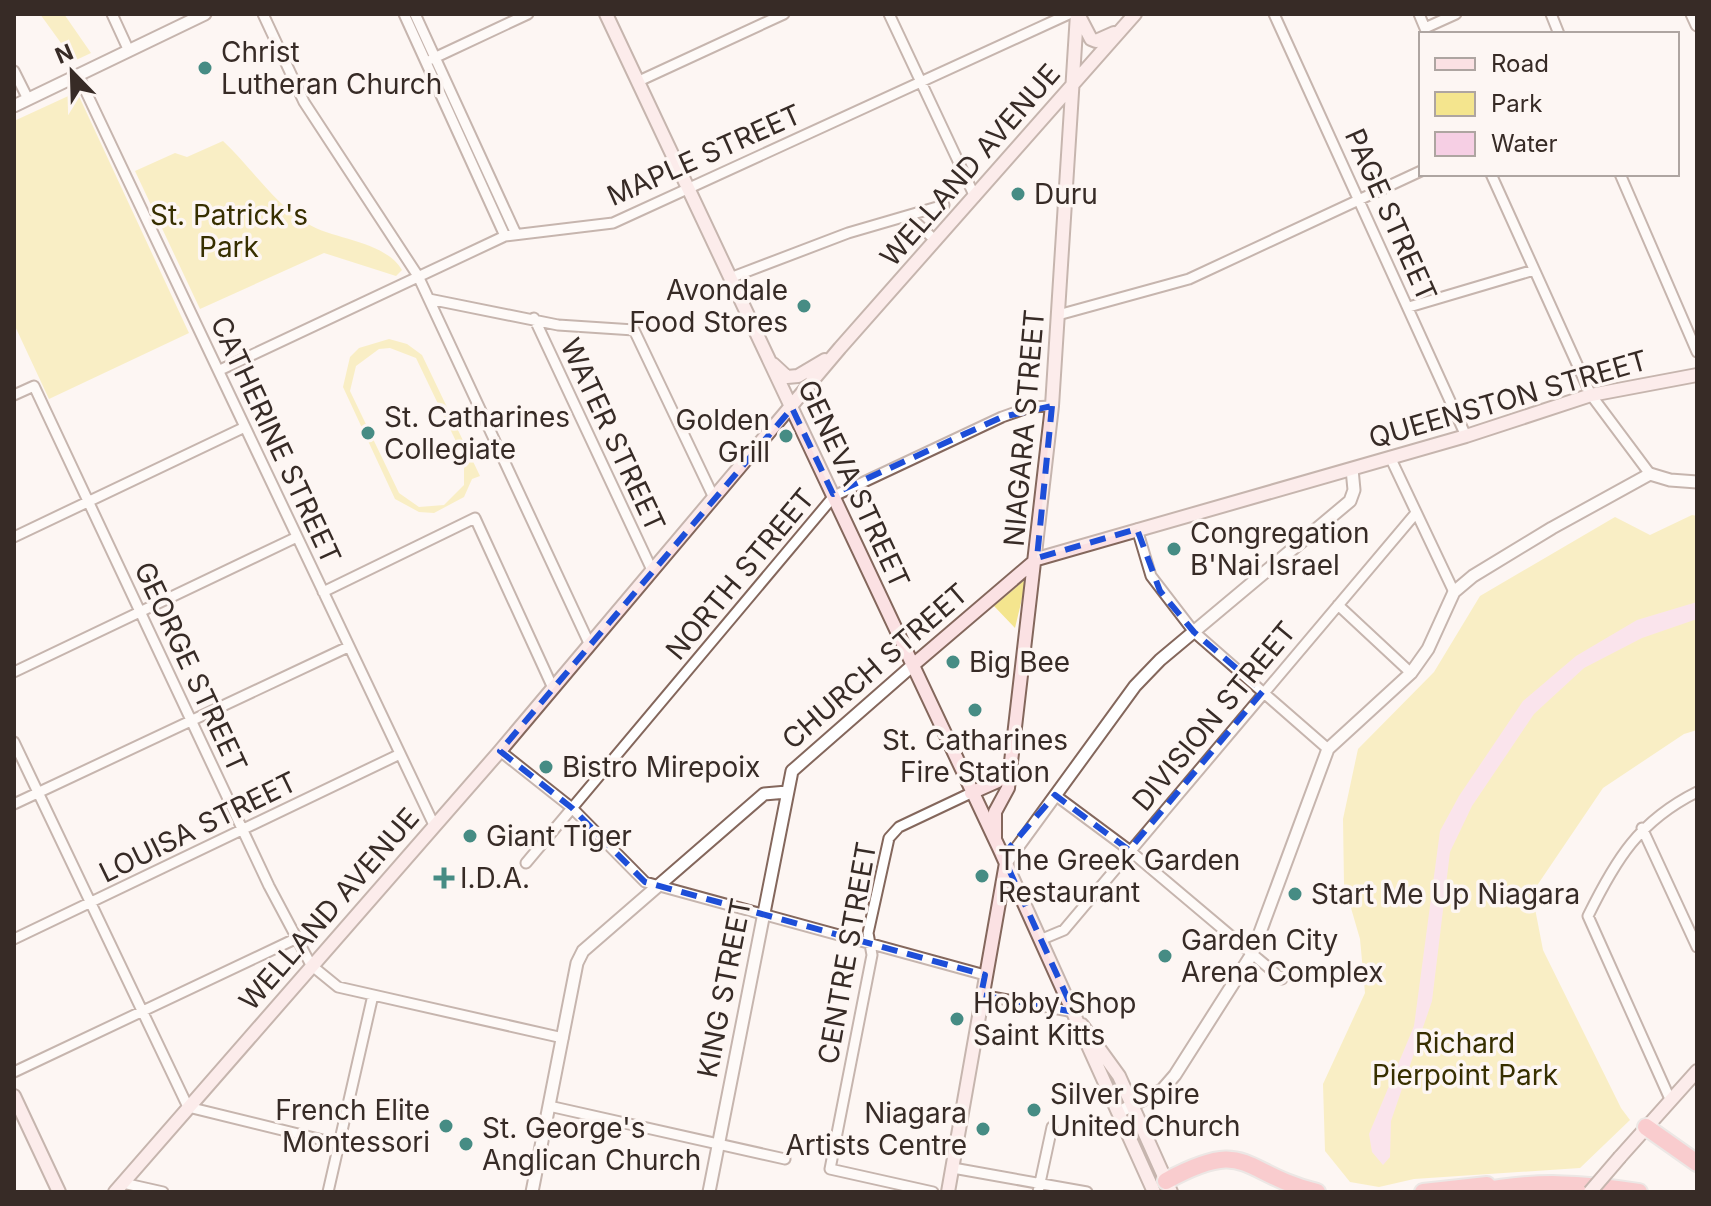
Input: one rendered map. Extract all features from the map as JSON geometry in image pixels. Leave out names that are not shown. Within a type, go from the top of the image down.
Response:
[{"type":"highway","points":[[1646,1127],[1697,1163]]},
{"type":"highway","points":[[1158,1190],[1204,1161],[1225,1157],[1317,1192]]},
{"type":"highway","points":[[1423,1192],[1573,1182],[1639,1192]]},
{"type":"highway","points":[[1477,1192],[1532,1183]]},
{"type":"main road","name":"GENEVA STREET","points":[[606,14],[1006,863],[1076,1016],[1088,1052],[1158,1190]]},
{"type":"main road","points":[[1078,14],[1091,39],[1096,41],[1124,27]]},
{"type":"main road","name":"NIAGARA STREET","points":[[995,841],[995,814],[1008,788],[1008,766],[1037,559],[1052,406],[1078,14]]},
{"type":"main road","name":"WELLAND AVENUE","points":[[119,1188],[500,751],[840,348],[1135,14]]},
{"type":"main road","points":[[769,361],[787,377],[798,376],[815,368],[840,348]]},
{"type":"main road","name":"QUEENSTON STREET","points":[[1352,469],[1591,395],[1645,382],[1697,375]]},
{"type":"main road","name":"CHURCH STREET","points":[[913,665],[1037,559],[1352,469]]},
{"type":"main road","points":[[971,793],[998,781],[1008,766]]},
{"type":"main road","points":[[948,1192],[1006,863]]},
{"type":"main road","name":"GENEVA STREET","points":[[1076,1016],[1102,1048],[1133,1105],[1158,1190]]},
{"type":"main road","points":[[1590,1192],[1697,1071]]},
{"type":"main road","points":[[14,1096],[59,1192]]},
{"type":"street","points":[[112,14],[129,51]]},
{"type":"street","points":[[14,106],[205,14]]},
{"type":"street","points":[[263,14],[304,102],[418,276],[589,643]]},
{"type":"street","points":[[404,14],[516,234]]},
{"type":"street","points":[[415,14],[430,60],[505,236]]},
{"type":"street","points":[[430,60],[528,14]]},
{"type":"street","points":[[639,81],[784,14]]},
{"type":"street","points":[[889,14],[975,197]]},
{"type":"street","name":"MAPLE STREET","points":[[220,370],[505,236],[613,223],[1069,14]]},
{"type":"street","name":"PAGE STREET","points":[[1274,14],[1466,436]]},
{"type":"street","points":[[1419,14],[1427,31],[1456,14]]},
{"type":"street","points":[[1692,14],[1697,25]]},
{"type":"street","points":[[14,71],[28,99]]},
{"type":"street","name":"CATHERINE STREET","points":[[78,75],[434,825]]},
{"type":"street","points":[[1058,315],[1189,279],[1419,172]]},
{"type":"street","points":[[1492,176],[1591,395],[1650,474],[1670,480],[1697,482]]},
{"type":"street","points":[[1621,176],[1697,352]]},
{"type":"street","points":[[730,278],[848,233],[944,205]]},
{"type":"street","points":[[910,217],[936,241]]},
{"type":"street","points":[[1409,307],[1534,270]]},
{"type":"street","points":[[429,299],[558,325],[627,327],[634,330],[714,498]]},
{"type":"street","name":"WATER STREET","points":[[534,318],[652,570]]},
{"type":"street","name":"GEORGE STREET","points":[[14,395],[34,386],[295,939],[311,965]]},
{"type":"street","name":"NORTH STREET","points":[[526,863],[834,496],[1002,417],[1030,407],[1052,406]]},
{"type":"street","points":[[14,537],[245,427]]},
{"type":"street","points":[[1390,457],[1454,592]]},
{"type":"street","name":"QUEENSTON STREET","points":[[1006,863],[1135,686],[1194,632],[1350,501],[1354,490],[1352,469]]},
{"type":"street","points":[[1119,1112],[1162,1090],[1175,1075],[1252,954],[1328,749],[1411,673],[1428,649],[1454,592],[1473,576],[1552,528],[1650,474]]},
{"type":"street","name":"DIVISION STREET","points":[[1040,940],[1064,930],[1416,513]]},
{"type":"street","points":[[323,592],[475,518],[552,686]]},
{"type":"street","points":[[1137,529],[1151,576],[1194,632],[1328,749]]},
{"type":"street","points":[[14,672],[297,537]]},
{"type":"street","points":[[1338,605],[1411,673]]},
{"type":"street","points":[[14,804],[348,647]]},
{"type":"street","name":"CHURCH STREET","points":[[532,1192],[577,963],[583,951],[764,794],[787,792],[796,766],[913,665]]},
{"type":"street","points":[[14,742],[188,1107],[339,1144]]},
{"type":"street","points":[[500,751],[572,808],[645,882],[985,975]]},
{"type":"street","name":"LOUISA STREET","points":[[14,939],[400,754]]},
{"type":"street","name":"KING STREET","points":[[709,1192],[787,792]]},
{"type":"street","points":[[1670,1099],[1588,916],[1610,871],[1642,828],[1668,807],[1697,792]]},
{"type":"street","name":"CENTRE STREET","points":[[933,1192],[830,1169],[872,955],[868,933],[891,832],[971,793]]},
{"type":"street","points":[[1055,795],[1129,850],[1282,979]]},
{"type":"street","points":[[1642,828],[1697,947]]},
{"type":"street","points":[[14,1072],[295,939]]},
{"type":"street","points":[[311,965],[338,987],[563,1038]]},
{"type":"street","points":[[331,1191],[373,995]]},
{"type":"street","points":[[981,995],[1076,1016]]},
{"type":"street","points":[[549,1106],[785,1159]]},
{"type":"street","points":[[1039,1188],[1052,1127]]},
{"type":"street","points":[[953,1168],[1039,1188],[1087,1192]]},
{"type":"street","points":[[119,1188],[163,1192]]},
{"type":"highlighted area","points":[[1052,406],[1037,558],[1137,529],[1160,591],[1194,632],[1263,691],[1129,850],[1055,795],[1010,847],[1006,863],[1074,1012],[981,995],[985,975],[645,882],[572,808],[500,751],[792,408],[833,494],[1002,417]]},
{"type":"green space","points":[[40,14],[64,14],[91,53],[74,61]]},
{"type":"green space","points":[[77,92],[189,333],[49,399],[14,324],[14,121]]},
{"type":"green space","name":"St. Patrick's Park","points":[[223,141],[296,216],[319,229],[384,253],[402,270],[396,276],[324,253],[200,309],[135,171],[175,153],[187,157]]},
{"type":"green space","points":[[389,339],[407,344],[422,355],[480,476],[472,479],[464,497],[434,513],[419,512],[395,499],[343,387],[350,357],[359,348]],"holes":[[[390,348],[416,358],[464,458],[464,485],[444,505],[419,507],[399,493],[350,391],[356,366],[379,349]]]},
{"type":"green space","name":"Richard Pierpoint Park","points":[[1692,515],[1697,516],[1697,730],[1684,734],[1603,788],[1532,893],[1543,950],[1621,1108],[1630,1120],[1580,1168],[1414,1179],[1379,1187],[1350,1182],[1325,1151],[1323,1084],[1365,993],[1360,939],[1344,884],[1343,819],[1358,749],[1434,672],[1480,596],[1615,517],[1650,535]]},
{"type":"green space","points":[[1027,578],[1015,628],[994,606]]},
{"type":"water","points":[[1697,602],[1697,619],[1642,638],[1584,668],[1534,714],[1472,806],[1450,852],[1432,1001],[1391,1121],[1390,1157],[1383,1165],[1372,1152],[1369,1134],[1414,1026],[1440,831],[1459,796],[1523,701],[1576,656],[1637,620]]},
{"type":"place","name":"Christ Lutheran Church","points":[[205,68]]},
{"type":"place","name":"Duru","points":[[1018,194]]},
{"type":"place","name":"Avondale Food Stores","points":[[804,306]]},
{"type":"place","name":"St. Catharines Collegiate","points":[[368,433]]},
{"type":"place","name":"Golden Grill","points":[[786,436]]},
{"type":"place","name":"Congregation B'Nai Israel","points":[[1174,549]]},
{"type":"place","name":"Big Bee","points":[[953,662]]},
{"type":"place","name":"St. Catharines Fire Station","points":[[975,710]]},
{"type":"place","name":"Bistro Mirepoix","points":[[546,767]]},
{"type":"place","name":"Giant Tiger","points":[[470,836]]},
{"type":"place","name":"The Greek Garden Restaurant","points":[[982,876]]},
{"type":"place","name":"I.D.A.","points":[[444,878]]},
{"type":"place","name":"Start Me Up Niagara","points":[[1295,894]]},
{"type":"place","name":"Garden City Arena Complex","points":[[1165,956]]},
{"type":"place","name":"Hobby Shop Saint Kitts","points":[[957,1019]]},
{"type":"place","name":"Silver Spire United Church","points":[[1034,1110]]},
{"type":"place","name":"French Elite Montessori","points":[[446,1126]]},
{"type":"place","name":"Niagara Artists Centre","points":[[983,1129]]},
{"type":"place","name":"St. George's Anglican Church","points":[[466,1144]]}]
